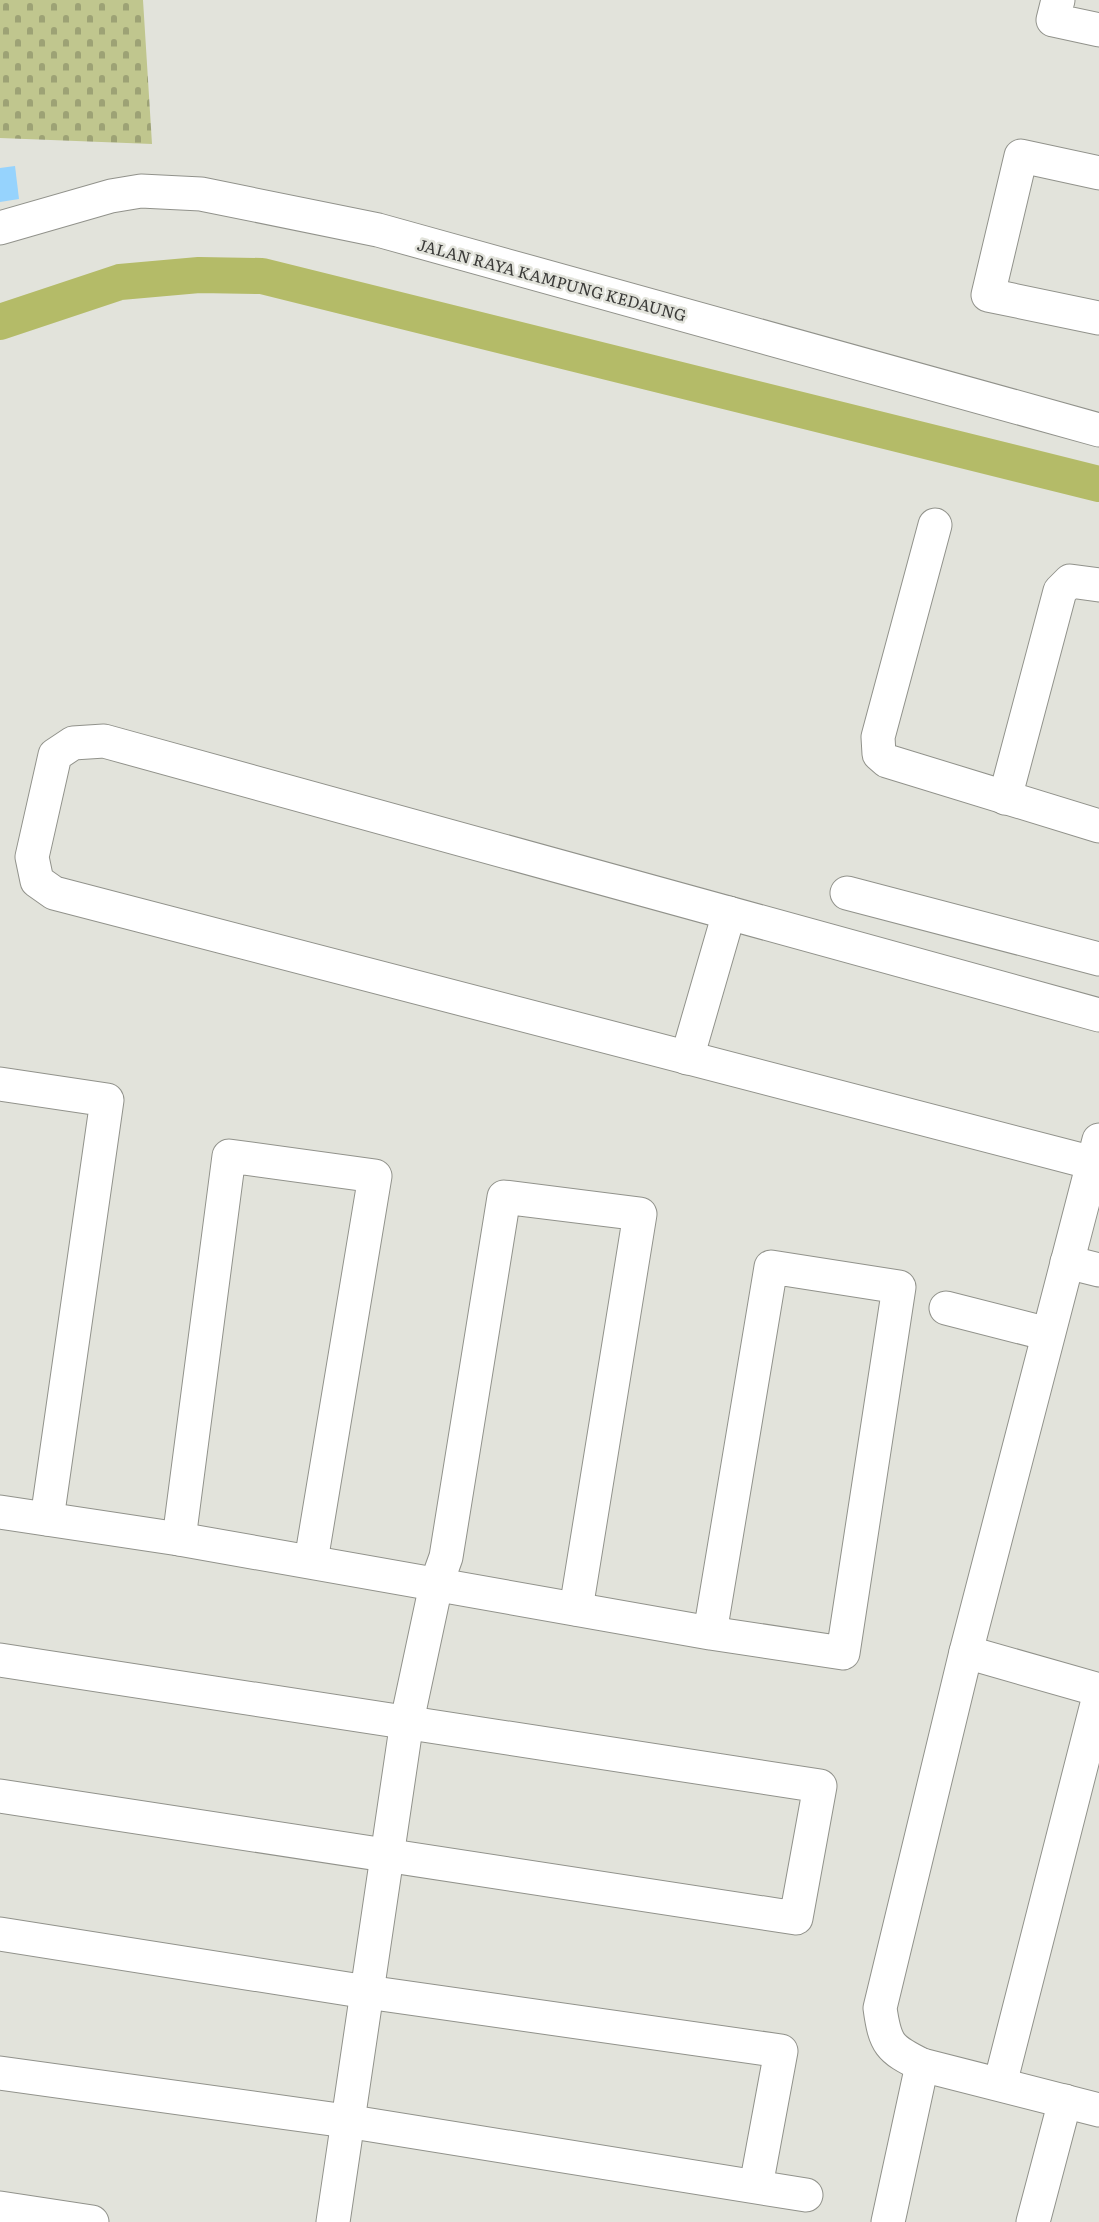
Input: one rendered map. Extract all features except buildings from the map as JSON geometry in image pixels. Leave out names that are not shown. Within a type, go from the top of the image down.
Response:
[{"type":"street","points":[[1058,0],[1053,20],[1099,30]]},
{"type":"street","points":[[1099,173],[1021,156],[988,295],[1099,318]]},
{"type":"street","name":"JALAN RAYA KAMPUNG KEDAUNG","points":[[0,228],[111,196],[141,191],[201,194],[378,230],[1099,430]]},
{"type":"street","points":[[935,525],[878,737],[879,754],[886,761],[1099,826]]},
{"type":"street","points":[[1005,798],[1060,591],[1070,581],[1099,585]]},
{"type":"street","points":[[1099,1015],[104,741],[73,743],[55,755],[32,857],[37,881],[54,893],[687,1058],[1096,1152],[966,1652],[880,2008],[884,2036],[895,2052],[922,2065],[1099,2110]]},
{"type":"street","points":[[847,893],[1099,959]]},
{"type":"street","points":[[687,1058],[729,913]]},
{"type":"street","points":[[0,1084],[107,1100],[47,1519]]},
{"type":"street","points":[[179,1539],[229,1156],[375,1176],[311,1562]]},
{"type":"street","points":[[333,2222],[346,2121],[407,1721],[436,1585],[446,1557],[504,1197],[640,1214],[576,1609]]},
{"type":"street","points":[[1067,1262],[1099,1270]]},
{"type":"street","points":[[0,1512],[179,1539],[710,1633],[843,1653],[898,1287],[771,1267],[710,1633]]},
{"type":"street","points":[[946,1308],[1048,1334]]},
{"type":"street","points":[[966,1652],[1099,1690]]},
{"type":"street","points":[[0,1660],[820,1786],[796,1918],[0,1796]]},
{"type":"street","points":[[1000,2084],[1099,1696]]},
{"type":"street","points":[[0,1934],[367,1992],[781,2051],[756,2186]]},
{"type":"street","points":[[888,2222],[922,2065]]},
{"type":"street","points":[[0,2073],[346,2121],[806,2195]]},
{"type":"street","points":[[1033,2222],[1065,2100]]},
{"type":"street","points":[[0,2208],[92,2222]]},
{"type":"green space","points":[[0,0],[143,0],[152,144],[0,138]]},
{"type":"waterway","points":[[0,322],[120,282],[199,275],[262,276],[1099,484]]}]
